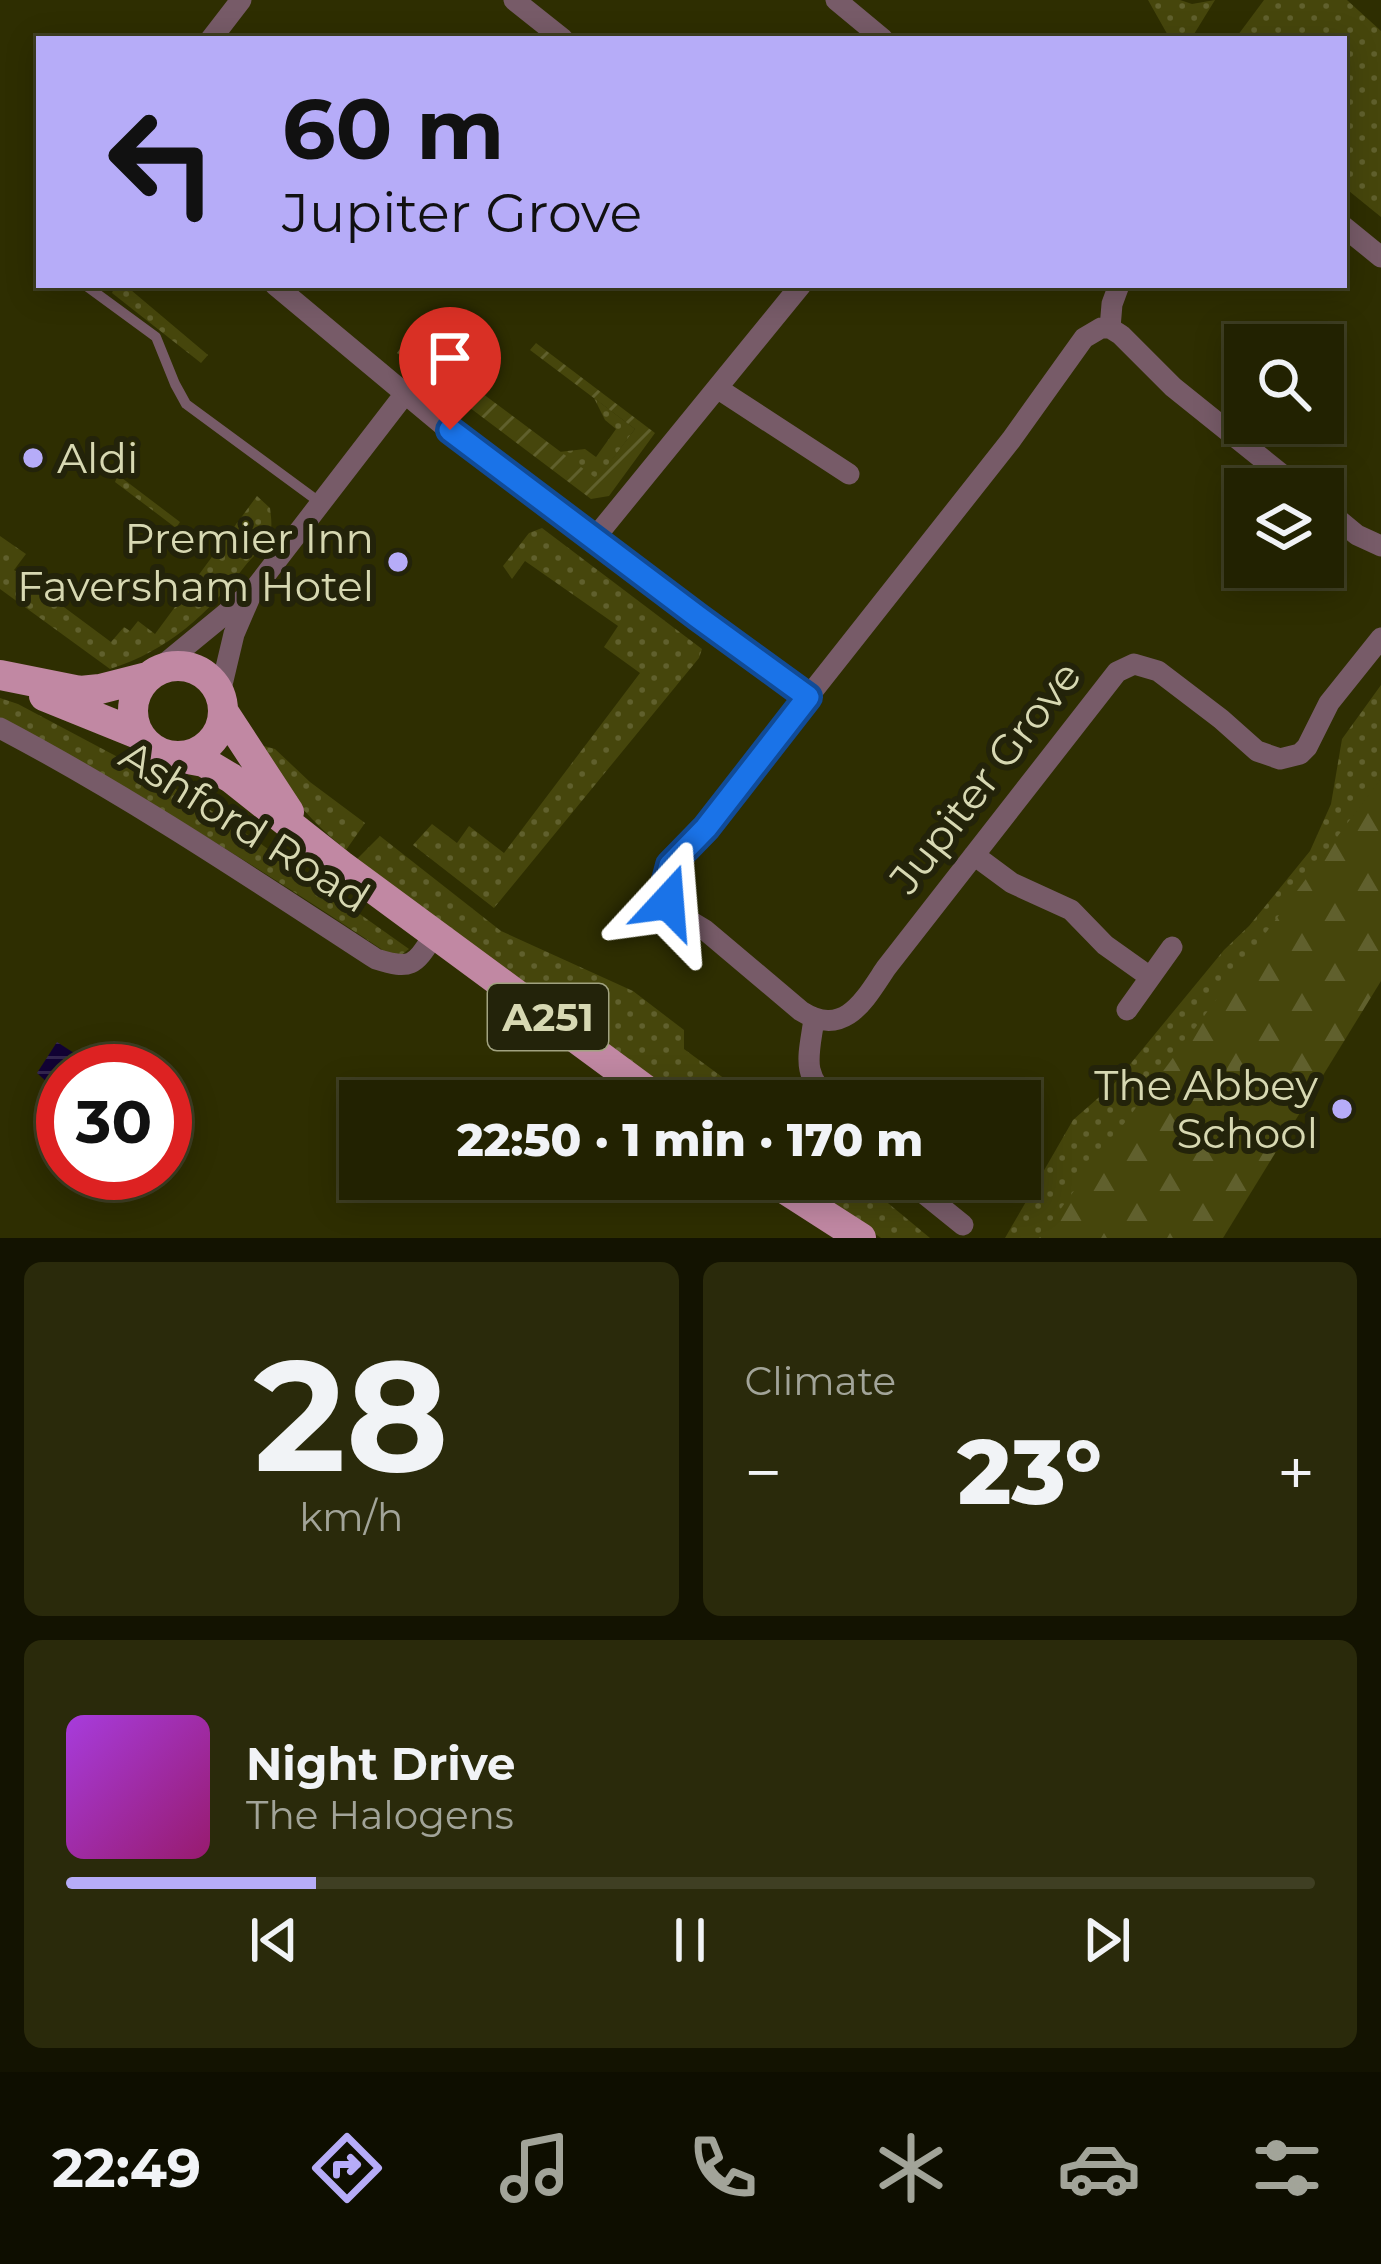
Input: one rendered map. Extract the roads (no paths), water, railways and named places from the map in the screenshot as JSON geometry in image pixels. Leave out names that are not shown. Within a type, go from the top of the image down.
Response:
[{"type":"main road","points":[[171,665],[186,666],[212,681],[222,702],[221,725],[204,748],[177,757],[162,754],[138,734],[132,704],[137,690],[152,674],[171,665]]},
{"type":"main road","name":"Ashford Road","points":[[0,675],[80,691],[152,674]]},
{"type":"main road","name":"Ashford Road","points":[[0,675],[138,734]]},
{"type":"main road","name":"Ashford Road","points":[[222,702],[304,835]]},
{"type":"main road","name":"Ashford Road","points":[[177,757],[204,762],[231,778],[633,1080]]},
{"type":"main road","points":[[802,1200],[861,1238]]},
{"type":"street","points":[[214,36],[241,0]]},
{"type":"street","points":[[514,0],[559,36]]},
{"type":"street","points":[[836,0],[879,36]]},
{"type":"street","points":[[1347,229],[1381,257]]},
{"type":"street","points":[[279,288],[404,395],[808,697]]},
{"type":"street","points":[[593,540],[799,288]]},
{"type":"street","points":[[1110,328],[1118,288]]},
{"type":"street","points":[[812,1080],[814,1019],[705,930],[675,912],[664,888],[670,865],[706,828],[1093,330],[1110,328],[1173,387],[1274,468]]},
{"type":"street","points":[[717,388],[849,474]]},
{"type":"street","points":[[152,674],[253,591],[404,395]]},
{"type":"street","points":[[1344,525],[1381,546]]},
{"type":"street","points":[[222,702],[234,634],[253,591]]},
{"type":"street","name":"Jupiter Grove","points":[[814,1019],[844,1018],[860,1006],[1107,682],[1125,667],[1141,664],[1158,670],[1257,752],[1280,759],[1306,748],[1329,703],[1381,638]]},
{"type":"street","name":"Ashford Road","points":[[0,728],[149,813],[376,959],[402,967],[415,963],[436,932]]},
{"type":"street","points":[[974,855],[1012,884],[1071,910],[1105,945],[1150,977]]},
{"type":"street","points":[[1126,1010],[1172,946]]},
{"type":"street","points":[[932,1200],[963,1225]]},
{"type":"lane","points":[[89,288],[156,337],[187,404],[322,504]]},
{"type":"place","name":"Aldi","points":[[33,458]]},
{"type":"place","name":"Premier Inn Faversham Hotel","points":[[398,562]]},
{"type":"place","name":"The Abbey School","points":[[1342,1109]]}]
